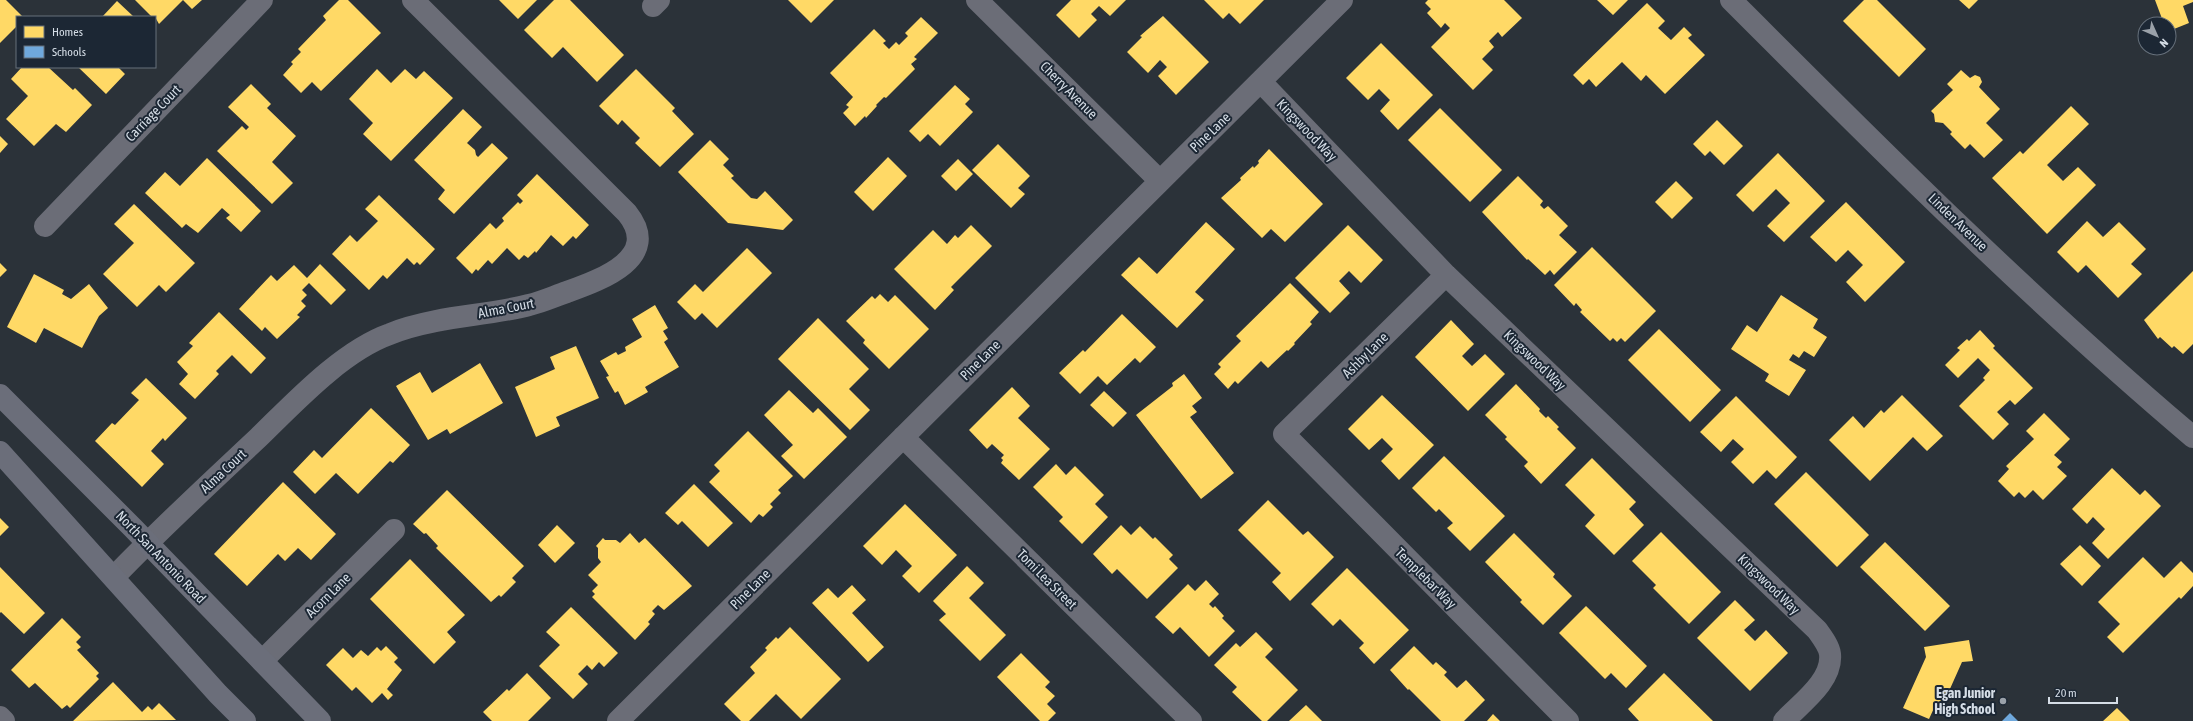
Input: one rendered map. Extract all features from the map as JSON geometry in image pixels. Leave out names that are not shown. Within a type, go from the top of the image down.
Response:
[{"type":"main road","name":"North San Antonio Road","points":[[0,395],[147,542],[320,721]]},
{"type":"main road","points":[[0,452],[218,694],[245,721]]},
{"type":"street","name":"Carriage Court","points":[[45,226],[262,0]]},
{"type":"street","name":"Alma Court","points":[[114,577],[147,542],[316,382],[355,352],[389,334],[434,321],[529,305],[601,280],[617,271],[636,248],[638,236],[636,224],[627,213],[413,0]]},
{"type":"street","name":"Cherry Avenue","points":[[977,0],[1160,181]]},
{"type":"street","name":"Pine Lane","points":[[618,721],[1342,0]]},
{"type":"street","name":"Linden Avenue","points":[[1731,0],[1985,248],[2120,376],[2193,437]]},
{"type":"street","name":"Kingswood Way","points":[[1261,82],[1446,275],[1817,630],[1830,654],[1829,667],[1821,683],[1784,721]]},
{"type":"street","name":"Ashby Lane","points":[[1284,434],[1446,275]]},
{"type":"street","name":"Templebar Way","points":[[1284,434],[1568,721]]},
{"type":"street","name":"Tomi Lea Street","points":[[903,437],[1191,721]]},
{"type":"street","name":"Acorn Lane","points":[[262,661],[394,530]]},
{"type":"street","points":[[0,716],[4,721]]},
{"type":"building: Homes","points":[[0,0],[6,0],[22,16],[16,16],[16,27],[0,43]]},
{"type":"building: Homes","points":[[135,0],[183,0],[159,24],[156,16],[151,16]]},
{"type":"building: Homes","points":[[183,0],[202,0],[192,9]]},
{"type":"building: Homes","points":[[339,0],[348,0],[381,33],[321,91],[312,82],[301,93],[283,75],[293,64],[291,62],[301,52],[298,49],[326,20],[323,16]]},
{"type":"building: Homes","points":[[499,0],[537,0],[518,19]]},
{"type":"building: Homes","points":[[554,0],[570,0],[624,55],[597,82],[563,47],[552,58],[524,30]]},
{"type":"building: Homes","points":[[788,0],[834,0],[811,23]]},
{"type":"building: Homes","points":[[1071,0],[1126,0],[1110,16],[1099,6],[1091,14],[1097,20],[1079,38],[1056,15]]},
{"type":"building: Homes","points":[[1204,0],[1264,0],[1240,24],[1229,13],[1223,19]]},
{"type":"building: Homes","points":[[1428,0],[1504,0],[1522,18],[1502,37],[1498,32],[1489,41],[1494,47],[1482,59],[1493,70],[1473,90],[1431,47],[1450,28],[1445,23],[1441,28],[1427,13],[1431,9],[1425,3]]},
{"type":"building: Homes","points":[[1597,0],[1628,0],[1613,15]]},
{"type":"building: Homes","points":[[1864,0],[1877,0],[1926,49],[1899,77],[1843,21]]},
{"type":"building: Homes","points":[[1959,0],[1978,0],[1969,9]]},
{"type":"building: Homes","points":[[2155,0],[2193,0],[2193,2],[2183,6],[2189,23],[2177,28],[2177,16],[2161,16]]},
{"type":"building: Homes","points":[[117,1],[133,16],[103,16]]},
{"type":"building: Homes","points":[[1647,3],[1665,21],[1658,28],[1671,40],[1684,27],[1692,35],[1688,38],[1705,55],[1665,94],[1646,75],[1641,81],[1622,62],[1596,87],[1589,79],[1583,85],[1573,75]]},
{"type":"building: Homes","points":[[1163,16],[1209,62],[1176,95],[1158,76],[1167,67],[1160,60],[1148,73],[1127,52],[1142,37],[1140,36]]},
{"type":"building: Homes","points":[[921,17],[938,33],[914,57],[917,59],[911,64],[915,69],[886,98],[884,97],[876,105],[877,106],[866,118],[865,116],[855,126],[843,113],[849,107],[846,105],[853,97],[830,73],[874,29],[886,41],[883,43],[889,49],[896,42],[899,45],[908,36],[905,33]]},
{"type":"building: Homes","points":[[1381,43],[1433,95],[1398,130],[1380,111],[1390,100],[1379,89],[1368,100],[1346,78]]},
{"type":"building: Homes","points":[[21,68],[49,68],[73,90],[75,88],[92,105],[66,132],[56,124],[34,146],[6,119],[28,96],[11,79]]},
{"type":"building: Homes","points":[[79,68],[119,68],[125,74],[106,94]]},
{"type":"building: Homes","points":[[377,69],[391,83],[405,69],[416,79],[424,71],[453,98],[391,161],[363,134],[373,123],[349,99]]},
{"type":"building: Homes","points":[[636,69],[675,108],[672,111],[694,134],[660,167],[635,143],[640,138],[622,120],[618,125],[599,106]]},
{"type":"building: Homes","points":[[1961,70],[1970,78],[1975,75],[1980,77],[1982,82],[1979,87],[2000,109],[1986,123],[2003,140],[1984,158],[1970,144],[1965,149],[1950,134],[1952,132],[1943,123],[1935,122],[1934,114],[1931,111],[1953,90],[1947,84]]},
{"type":"building: Homes","points":[[251,84],[271,104],[267,108],[296,136],[272,162],[293,183],[272,204],[217,151],[242,126],[246,130],[249,127],[228,107]]},
{"type":"building: Homes","points":[[955,85],[970,99],[965,104],[973,112],[940,146],[928,134],[920,142],[909,131]]},
{"type":"building: Homes","points":[[2071,106],[2089,124],[2047,165],[2063,181],[2078,167],[2096,185],[2047,234],[1992,178],[2020,151],[2023,154]]},
{"type":"building: Homes","points":[[1440,108],[1502,170],[1470,202],[1408,140]]},
{"type":"building: Homes","points":[[463,109],[482,127],[467,143],[475,150],[476,155],[478,157],[492,143],[508,158],[454,214],[438,199],[445,190],[414,160]]},
{"type":"building: Homes","points":[[1717,120],[1743,146],[1724,165],[1710,151],[1705,156],[1693,144]]},
{"type":"building: Homes","points":[[0,136],[8,144],[0,153]]},
{"type":"building: Homes","points":[[710,140],[729,159],[723,165],[734,176],[731,178],[751,198],[757,199],[765,191],[793,220],[783,230],[728,223],[678,172]]},
{"type":"building: Homes","points":[[998,144],[1030,176],[1018,188],[1025,194],[1011,208],[972,170]]},
{"type":"building: Homes","points":[[1269,149],[1323,204],[1285,242],[1271,229],[1262,238],[1221,198],[1241,180],[1240,178],[1253,166],[1254,168],[1259,163],[1258,161]]},
{"type":"building: Homes","points":[[1778,153],[1825,201],[1784,242],[1767,226],[1790,203],[1776,189],[1753,212],[1736,195]]},
{"type":"building: Homes","points":[[888,157],[907,176],[873,211],[854,192]]},
{"type":"building: Homes","points":[[207,158],[261,211],[241,232],[226,218],[230,215],[222,208],[198,233],[186,224],[182,228],[145,193],[165,172],[180,186]]},
{"type":"building: Homes","points":[[958,159],[973,174],[956,191],[941,176]]},
{"type":"building: Homes","points":[[537,174],[589,225],[576,239],[573,236],[563,246],[551,235],[536,253],[535,251],[528,258],[524,255],[519,260],[507,248],[492,264],[488,260],[478,271],[476,269],[472,274],[456,258],[490,223],[496,229],[504,221],[502,218],[518,202],[520,204],[523,201],[517,195]]},
{"type":"building: Homes","points":[[1518,176],[1543,201],[1540,205],[1544,209],[1548,206],[1568,226],[1559,235],[1577,252],[1554,275],[1550,270],[1545,275],[1528,259],[1527,260],[1482,212]]},
{"type":"building: Homes","points":[[1676,181],[1693,198],[1672,219],[1655,202]]},
{"type":"building: Homes","points":[[379,195],[435,249],[420,265],[417,262],[414,265],[407,258],[387,279],[383,275],[369,290],[332,254],[350,235],[357,242],[378,221],[365,209]]},
{"type":"building: Homes","points":[[1846,202],[1905,262],[1865,302],[1846,282],[1863,265],[1848,250],[1836,262],[1810,237]]},
{"type":"building: Homes","points":[[134,204],[195,263],[166,292],[159,285],[137,307],[103,274],[134,243],[114,224]]},
{"type":"building: Homes","points":[[2087,221],[2103,237],[2119,222],[2146,249],[2131,264],[2142,274],[2118,298],[2086,265],[2078,273],[2057,252]]},
{"type":"building: Homes","points":[[1206,222],[1235,249],[1195,292],[1204,300],[1177,328],[1121,275],[1139,257],[1157,274]]},
{"type":"building: Homes","points":[[971,225],[992,246],[951,287],[954,290],[935,310],[894,269],[933,230],[947,244],[955,235],[958,238]]},
{"type":"building: Homes","points":[[1348,225],[1383,260],[1361,283],[1349,271],[1339,281],[1350,293],[1330,313],[1295,278]]},
{"type":"building: Homes","points":[[1592,247],[1656,311],[1625,342],[1621,338],[1617,342],[1613,338],[1610,341],[1580,312],[1582,310],[1576,303],[1574,306],[1554,285]]},
{"type":"building: Homes","points":[[747,248],[772,273],[717,328],[702,313],[695,320],[677,302],[695,284],[703,292]]},
{"type":"building: Homes","points":[[0,263],[7,270],[0,277]]},
{"type":"building: Homes","points":[[320,264],[346,290],[331,305],[309,283],[302,290],[307,295],[301,301],[306,306],[297,315],[300,317],[277,339],[265,327],[262,331],[239,309],[271,275],[277,281],[294,265],[307,278]]},
{"type":"building: Homes","points":[[2193,271],[2193,344],[2183,354],[2174,346],[2172,348],[2160,337],[2158,339],[2144,320]]},
{"type":"building: Homes","points":[[34,274],[64,290],[62,294],[71,299],[89,284],[108,308],[99,316],[82,348],[44,328],[36,343],[7,327]]},
{"type":"building: Homes","points":[[1290,283],[1319,312],[1310,322],[1312,324],[1288,351],[1287,350],[1268,368],[1261,361],[1238,384],[1235,381],[1228,389],[1214,374],[1221,367],[1218,364],[1241,341],[1236,336]]},
{"type":"building: Homes","points":[[880,294],[888,302],[895,295],[929,329],[889,369],[863,343],[865,340],[846,321],[872,296],[875,299]]},
{"type":"building: Homes","points":[[1781,295],[1818,319],[1813,328],[1827,337],[1814,357],[1804,351],[1799,358],[1793,354],[1789,360],[1806,370],[1789,396],[1765,381],[1769,374],[1731,349],[1747,325],[1757,332]]},
{"type":"building: Homes","points":[[655,305],[668,328],[663,331],[668,339],[664,342],[679,367],[645,387],[648,392],[625,405],[618,391],[615,393],[606,377],[609,376],[600,361],[616,352],[618,355],[626,351],[625,347],[642,337],[632,319]]},
{"type":"building: Homes","points":[[219,312],[266,358],[251,374],[232,355],[216,371],[219,374],[195,399],[179,384],[188,374],[177,362],[193,346],[189,343]]},
{"type":"building: Homes","points":[[1122,314],[1156,347],[1140,363],[1135,358],[1107,385],[1098,376],[1080,394],[1059,373],[1083,350],[1085,352]]},
{"type":"building: Homes","points":[[818,318],[869,369],[849,389],[870,410],[850,430],[778,359]]},
{"type":"building: Homes","points":[[1451,320],[1474,344],[1462,356],[1472,366],[1485,354],[1505,374],[1468,411],[1415,357]]},
{"type":"building: Homes","points":[[1659,329],[1721,390],[1690,422],[1628,360]]},
{"type":"building: Homes","points":[[1980,330],[1995,346],[1993,348],[2033,388],[2015,405],[2010,400],[1997,412],[2009,424],[1993,440],[1959,406],[1985,380],[1983,378],[1990,370],[1978,358],[1958,378],[1945,365],[1960,350],[1957,348],[1967,339],[1969,341]]},
{"type":"building: Homes","points":[[576,346],[599,398],[556,417],[560,426],[536,437],[515,387],[555,369],[550,357]]},
{"type":"building: Homes","points":[[480,363],[503,403],[450,434],[447,429],[428,440],[396,386],[420,372],[432,393]]},
{"type":"building: Homes","points":[[1184,374],[1202,398],[1192,406],[1197,412],[1190,417],[1234,473],[1201,499],[1136,415],[1173,386],[1172,383]]},
{"type":"building: Homes","points":[[146,378],[187,418],[165,441],[163,438],[151,451],[164,464],[142,487],[95,441],[112,423],[115,425],[139,400],[131,393]]},
{"type":"building: Homes","points":[[1516,384],[1540,409],[1539,411],[1546,418],[1548,416],[1559,427],[1557,429],[1576,448],[1541,484],[1524,466],[1528,462],[1505,439],[1507,437],[1485,415]]},
{"type":"building: Homes","points":[[1012,387],[1030,406],[1018,418],[1050,449],[1019,480],[1001,463],[1003,460],[1001,458],[1004,455],[992,444],[987,449],[969,430]]},
{"type":"building: Homes","points":[[789,390],[813,413],[818,408],[847,437],[804,479],[781,456],[793,445],[764,415]]},
{"type":"building: Homes","points":[[1104,391],[1127,413],[1113,427],[1090,405]]},
{"type":"building: Homes","points":[[1382,395],[1434,445],[1399,480],[1381,461],[1393,449],[1382,438],[1369,450],[1348,429]]},
{"type":"building: Homes","points":[[1902,395],[1943,436],[1927,451],[1913,437],[1870,481],[1829,440],[1853,416],[1864,428],[1881,410],[1884,413]]},
{"type":"building: Homes","points":[[1736,396],[1797,457],[1776,479],[1767,470],[1753,484],[1731,462],[1744,449],[1733,439],[1721,452],[1700,432]]},
{"type":"building: Homes","points":[[371,408],[410,445],[393,463],[390,461],[358,494],[336,473],[315,494],[293,472],[314,450],[322,458]]},
{"type":"building: Homes","points":[[2044,413],[2070,439],[2054,455],[2062,462],[2057,467],[2067,476],[2043,500],[2033,490],[2025,498],[2019,492],[2014,497],[1998,481],[2009,469],[2006,466],[2034,439],[2026,431]]},
{"type":"building: Homes","points":[[748,431],[793,476],[778,490],[781,493],[770,504],[773,507],[763,517],[759,514],[751,523],[709,482],[720,471],[714,465]]},
{"type":"building: Homes","points":[[1444,456],[1505,516],[1470,551],[1447,528],[1453,523],[1439,509],[1436,512],[1412,488]]},
{"type":"building: Homes","points":[[1592,458],[1636,502],[1629,509],[1644,525],[1614,555],[1585,526],[1595,515],[1565,485]]},
{"type":"building: Homes","points":[[1056,464],[1066,475],[1075,466],[1104,495],[1095,504],[1108,517],[1082,544],[1059,521],[1063,517],[1033,487]]},
{"type":"building: Homes","points":[[2112,468],[2140,495],[2145,490],[2161,506],[2108,559],[2092,543],[2105,529],[2093,517],[2087,524],[2072,509]]},
{"type":"building: Homes","points":[[1806,472],[1869,535],[1837,567],[1774,504]]},
{"type":"building: Homes","points":[[283,482],[336,534],[311,560],[298,548],[285,561],[278,554],[247,586],[214,554]]},
{"type":"building: Homes","points":[[694,484],[733,523],[708,547],[682,521],[678,525],[665,513]]},
{"type":"building: Homes","points":[[447,490],[524,566],[512,578],[516,582],[501,597],[499,595],[491,602],[436,548],[438,546],[426,533],[424,534],[413,524]]},
{"type":"building: Homes","points":[[1268,500],[1303,535],[1308,531],[1334,557],[1290,601],[1272,582],[1281,573],[1238,530]]},
{"type":"building: Homes","points":[[905,504],[957,555],[919,593],[902,576],[912,566],[896,550],[882,565],[863,546]]},
{"type":"building: Homes","points":[[0,518],[9,527],[0,536]]},
{"type":"building: Homes","points":[[557,525],[575,543],[555,563],[538,545]]},
{"type":"building: Homes","points":[[1121,525],[1131,535],[1140,526],[1153,539],[1155,537],[1173,555],[1169,559],[1178,568],[1147,599],[1117,569],[1112,574],[1093,554]]},
{"type":"building: Homes","points":[[1661,532],[1721,592],[1689,624],[1653,588],[1656,585],[1632,561]]},
{"type":"building: Homes","points":[[630,533],[639,543],[645,538],[692,586],[664,610],[658,605],[652,611],[655,614],[648,622],[650,624],[635,640],[592,597],[595,594],[592,591],[598,585],[588,575],[601,562],[598,558],[598,548],[596,546],[603,538],[605,540],[616,540],[620,543]]},
{"type":"building: Homes","points":[[1514,533],[1555,574],[1553,577],[1572,596],[1543,625],[1520,602],[1522,600],[1485,562]]},
{"type":"building: Homes","points":[[1885,542],[1950,606],[1925,631],[1860,567]]},
{"type":"building: Homes","points":[[2080,545],[2101,566],[2082,586],[2060,564]]},
{"type":"building: Homes","points":[[2143,557],[2164,578],[2181,561],[2193,573],[2193,586],[2181,599],[2179,597],[2123,653],[2107,637],[2120,624],[2098,602]]},
{"type":"building: Homes","points":[[410,559],[465,615],[447,632],[456,642],[434,664],[370,599]]},
{"type":"building: Homes","points":[[967,566],[984,583],[969,598],[1006,635],[980,661],[939,620],[946,614],[933,601]]},
{"type":"building: Homes","points":[[0,567],[45,613],[24,634],[1,612],[0,613]]},
{"type":"building: Homes","points":[[1347,568],[1409,630],[1374,664],[1359,648],[1364,643],[1340,619],[1333,626],[1311,604]]},
{"type":"building: Homes","points":[[1206,580],[1219,594],[1209,604],[1213,608],[1215,606],[1224,616],[1222,618],[1235,631],[1209,657],[1180,627],[1173,634],[1155,617],[1188,584],[1195,591]]},
{"type":"building: Homes","points":[[852,585],[866,600],[852,613],[884,647],[868,662],[812,603],[828,588],[838,598]]},
{"type":"building: Homes","points":[[1735,600],[1755,620],[1744,630],[1755,641],[1766,630],[1788,653],[1750,691],[1697,638]]},
{"type":"building: Homes","points":[[1586,606],[1647,666],[1626,688],[1611,673],[1605,679],[1559,633]]},
{"type":"building: Homes","points":[[571,607],[618,653],[604,667],[599,662],[592,670],[587,665],[578,674],[588,684],[573,699],[539,666],[560,645],[546,632]]},
{"type":"building: Homes","points":[[62,618],[81,637],[76,642],[81,647],[77,650],[99,673],[96,676],[99,679],[70,708],[67,705],[62,709],[35,683],[29,688],[11,670]]},
{"type":"building: Homes","points":[[790,627],[841,679],[801,719],[776,694],[749,721],[741,721],[724,704],[755,673],[750,667],[767,650],[765,648],[776,637],[778,639]]},
{"type":"building: Homes","points":[[1256,632],[1273,649],[1265,657],[1298,690],[1267,721],[1262,721],[1232,692],[1237,687],[1214,665],[1236,643],[1240,647]]},
{"type":"building: Homes","points":[[1969,640],[1973,661],[1962,662],[1941,709],[1935,706],[1929,719],[1903,708],[1926,657],[1924,647]]},
{"type":"building: Homes","points":[[386,646],[398,658],[394,662],[402,670],[387,689],[393,695],[388,700],[382,693],[372,703],[356,687],[352,691],[326,665],[343,648],[353,658],[361,650],[368,656],[377,647],[381,651]]},
{"type":"building: Homes","points":[[1414,646],[1433,665],[1436,662],[1447,672],[1444,675],[1457,688],[1466,680],[1485,700],[1464,721],[1441,721],[1409,689],[1408,690],[1390,670]]},
{"type":"building: Homes","points":[[1021,653],[1050,682],[1045,687],[1055,696],[1047,704],[1056,713],[1048,721],[1040,721],[997,677]]},
{"type":"building: Homes","points":[[527,673],[551,698],[528,721],[492,721],[483,712],[507,689],[509,691]]},
{"type":"building: Homes","points":[[1664,673],[1713,721],[1639,721],[1628,709]]},
{"type":"building: Homes","points":[[113,682],[142,712],[148,706],[152,710],[159,703],[176,720],[73,721]]},
{"type":"building: Homes","points":[[1306,705],[1322,721],[1289,721]]},
{"type":"building: Homes","points":[[2117,708],[2130,721],[2103,721]]},
{"type":"building: Homes","points":[[1493,714],[1500,721],[1487,721]]},
{"type":"building: Schools","points":[[2010,713],[2018,721],[2002,721]]},
{"type":"place","name":"Egan Junior High School","points":[[2003,701]]}]
